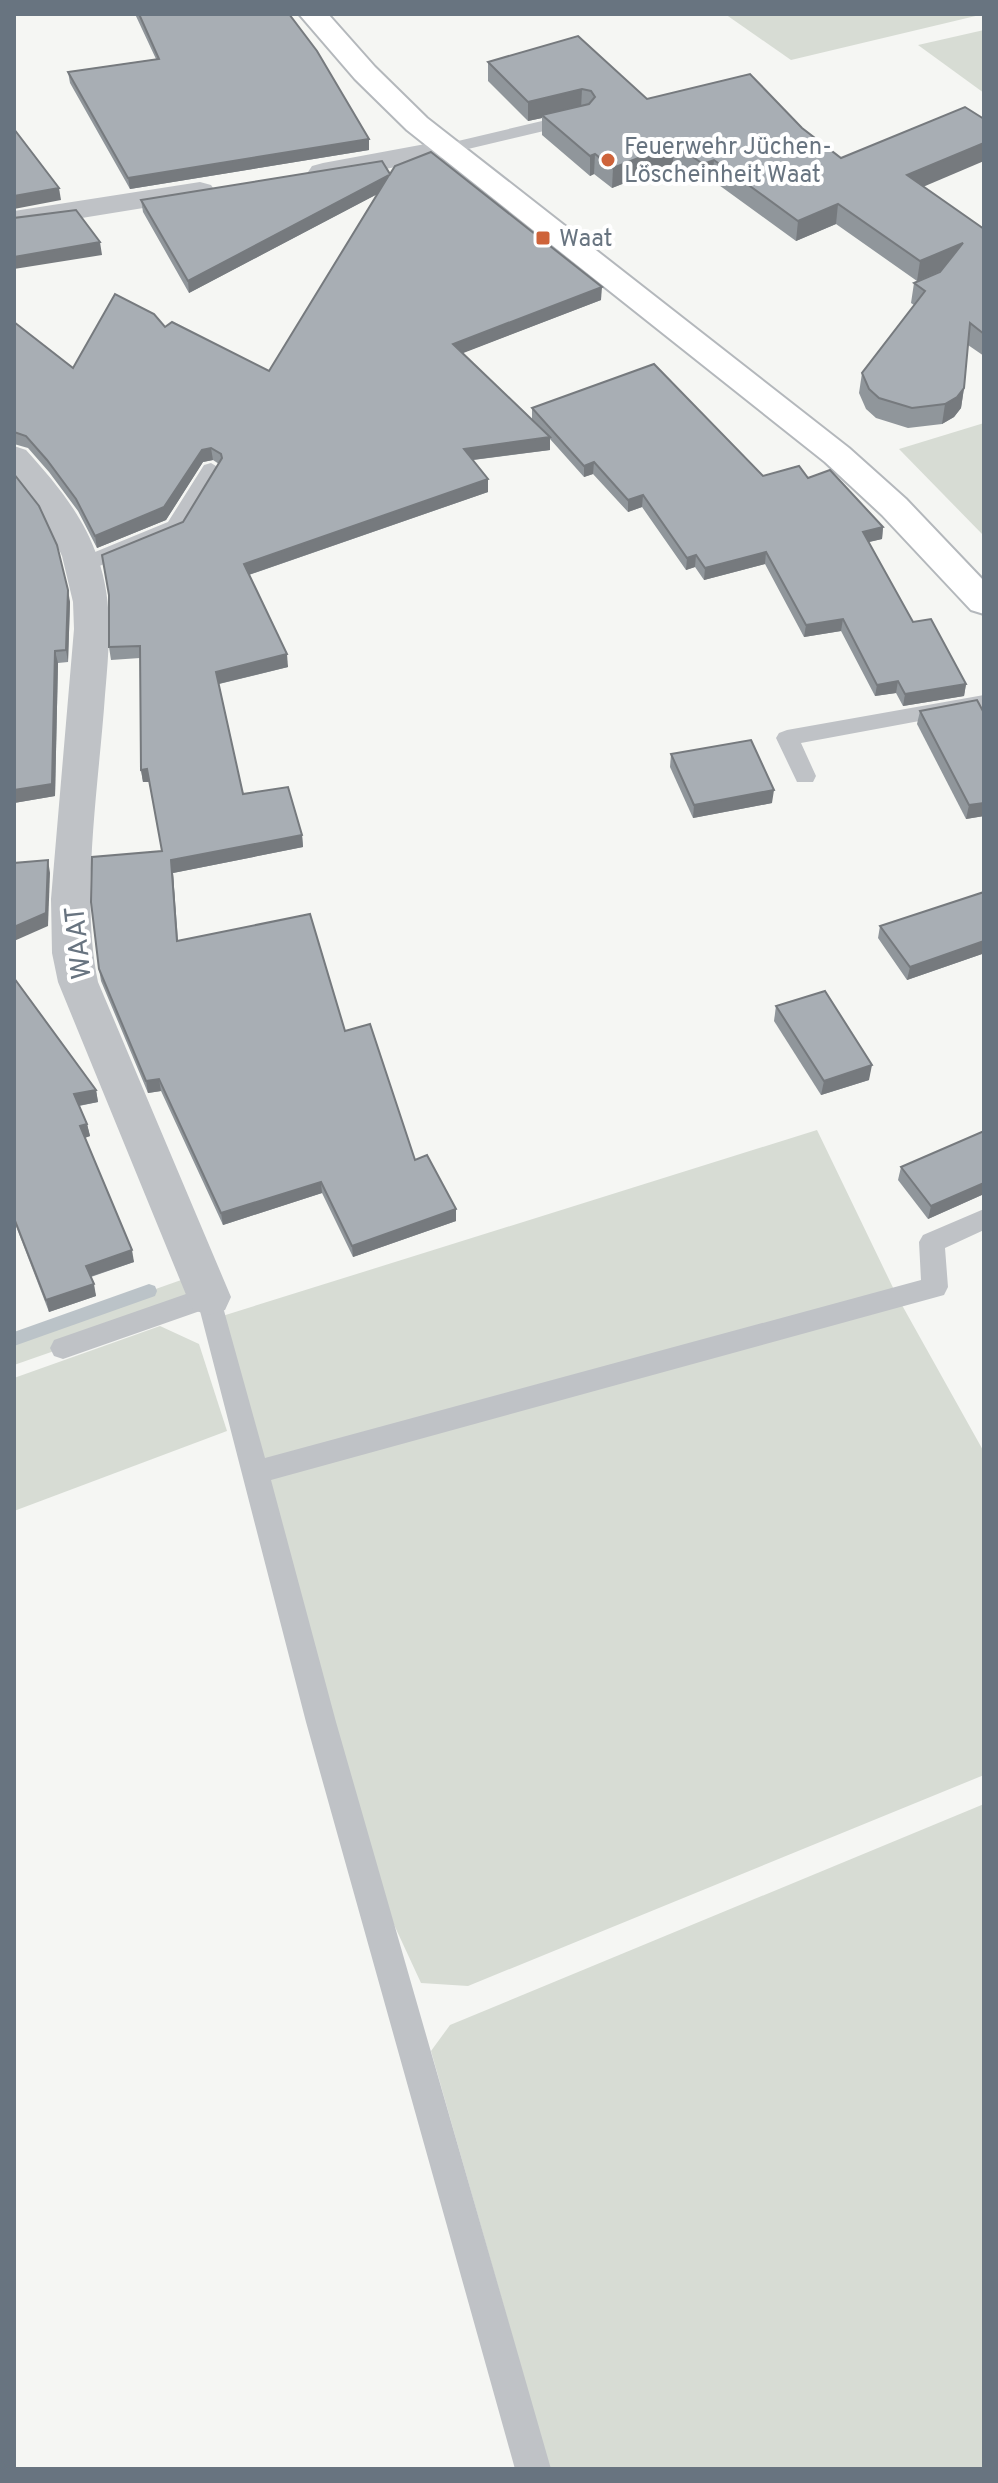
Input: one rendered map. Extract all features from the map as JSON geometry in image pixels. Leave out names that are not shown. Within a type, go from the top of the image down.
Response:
[{"type":"main road","points":[[313,14],[365,73],[447,149],[837,455],[894,507],[984,602]]},
{"type":"street","points":[[299,176],[447,149]]},
{"type":"street","points":[[14,220],[227,187]]},
{"type":"street","name":"WAAT","points":[[14,457],[54,507],[85,564],[91,596],[92,629],[71,899],[72,953],[89,1012],[209,1297]]},
{"type":"lane","points":[[447,149],[582,117]]},
{"type":"lane","points":[[85,564],[176,527],[211,469]]},
{"type":"lane","points":[[805,776],[787,738],[984,702]]},
{"type":"lane","points":[[254,1473],[935,1287],[932,1242],[984,1219]]},
{"type":"lane","points":[[63,1348],[209,1297],[254,1473],[405,2023],[533,2469]]},
{"type":"shaded area","points":[[725,14],[984,14],[791,60]]},
{"type":"shaded area","points":[[984,30],[984,93],[918,45]]},
{"type":"shaded area","points":[[984,423],[984,536],[899,449]]},
{"type":"shaded area","points":[[817,1130],[898,1298],[984,1452],[984,1775],[468,1986],[421,1983],[390,1916],[216,1318]]},
{"type":"shaded area","points":[[201,1273],[209,1297],[14,1365],[14,1339]]},
{"type":"shaded area","points":[[160,1326],[199,1344],[227,1431],[14,1511],[14,1378]]},
{"type":"shaded area","points":[[984,1804],[984,2469],[550,2469],[431,2051],[450,2025]]},
{"type":"building","points":[[139,14],[289,14],[317,51],[369,139],[128,178],[68,72],[159,59]]},
{"type":"building","points":[[578,36],[647,99],[750,74],[802,128],[841,158],[965,107],[984,119],[984,143],[907,175],[984,229],[984,334],[970,323],[964,388],[957,397],[945,404],[912,408],[879,398],[869,389],[862,373],[925,291],[914,283],[940,272],[963,243],[920,261],[838,204],[798,221],[714,160],[703,164],[674,144],[613,168],[595,154],[590,156],[542,115],[589,104],[595,97],[591,91],[582,89],[528,102],[488,62]]},
{"type":"building","points":[[14,129],[59,188],[14,196]]},
{"type":"building","points":[[431,152],[602,287],[453,344],[550,437],[464,449],[488,479],[244,564],[287,654],[216,672],[243,794],[288,787],[302,835],[171,860],[177,941],[310,914],[345,1031],[370,1024],[415,1160],[427,1155],[456,1209],[352,1246],[321,1182],[221,1213],[159,1079],[146,1081],[99,969],[91,902],[92,857],[162,851],[147,769],[141,770],[140,646],[109,647],[109,595],[102,555],[183,522],[222,458],[221,454],[211,448],[202,450],[164,507],[95,536],[76,499],[47,460],[26,436],[14,432],[14,322],[73,368],[115,294],[154,314],[165,327],[172,322],[269,371],[389,175],[188,281],[141,200],[382,161],[390,174],[395,166]]},
{"type":"building","points":[[76,210],[100,242],[14,257],[14,218]]},
{"type":"building","points":[[654,364],[763,476],[799,466],[808,478],[830,470],[883,527],[863,532],[913,622],[931,619],[966,684],[905,694],[898,681],[877,685],[843,619],[806,625],[766,552],[705,568],[696,555],[687,558],[643,495],[628,500],[594,462],[584,466],[532,408]]},
{"type":"building","points":[[14,474],[39,506],[57,545],[68,590],[66,650],[55,651],[52,784],[14,790]]},
{"type":"building","points":[[977,700],[984,713],[984,803],[969,805],[920,711]]},
{"type":"building","points":[[751,740],[774,790],[694,805],[671,754]]},
{"type":"building","points":[[48,860],[46,913],[14,927],[14,863]]},
{"type":"building","points":[[984,892],[984,941],[910,967],[880,926]]},
{"type":"building","points":[[14,978],[96,1090],[74,1094],[87,1124],[80,1126],[132,1250],[86,1266],[94,1284],[46,1300],[14,1218]]},
{"type":"building","points":[[825,991],[872,1065],[824,1081],[776,1006]]},
{"type":"building","points":[[984,1131],[984,1183],[931,1206],[901,1167]]},
{"type":"waterway","points":[[14,1339],[149,1291]]},
{"type":"place","name":"Feuerwehr Jüchen- Löscheinheit Waat","points":[[608,160]]},
{"type":"place","name":"Waat","points":[[543,238]]}]
